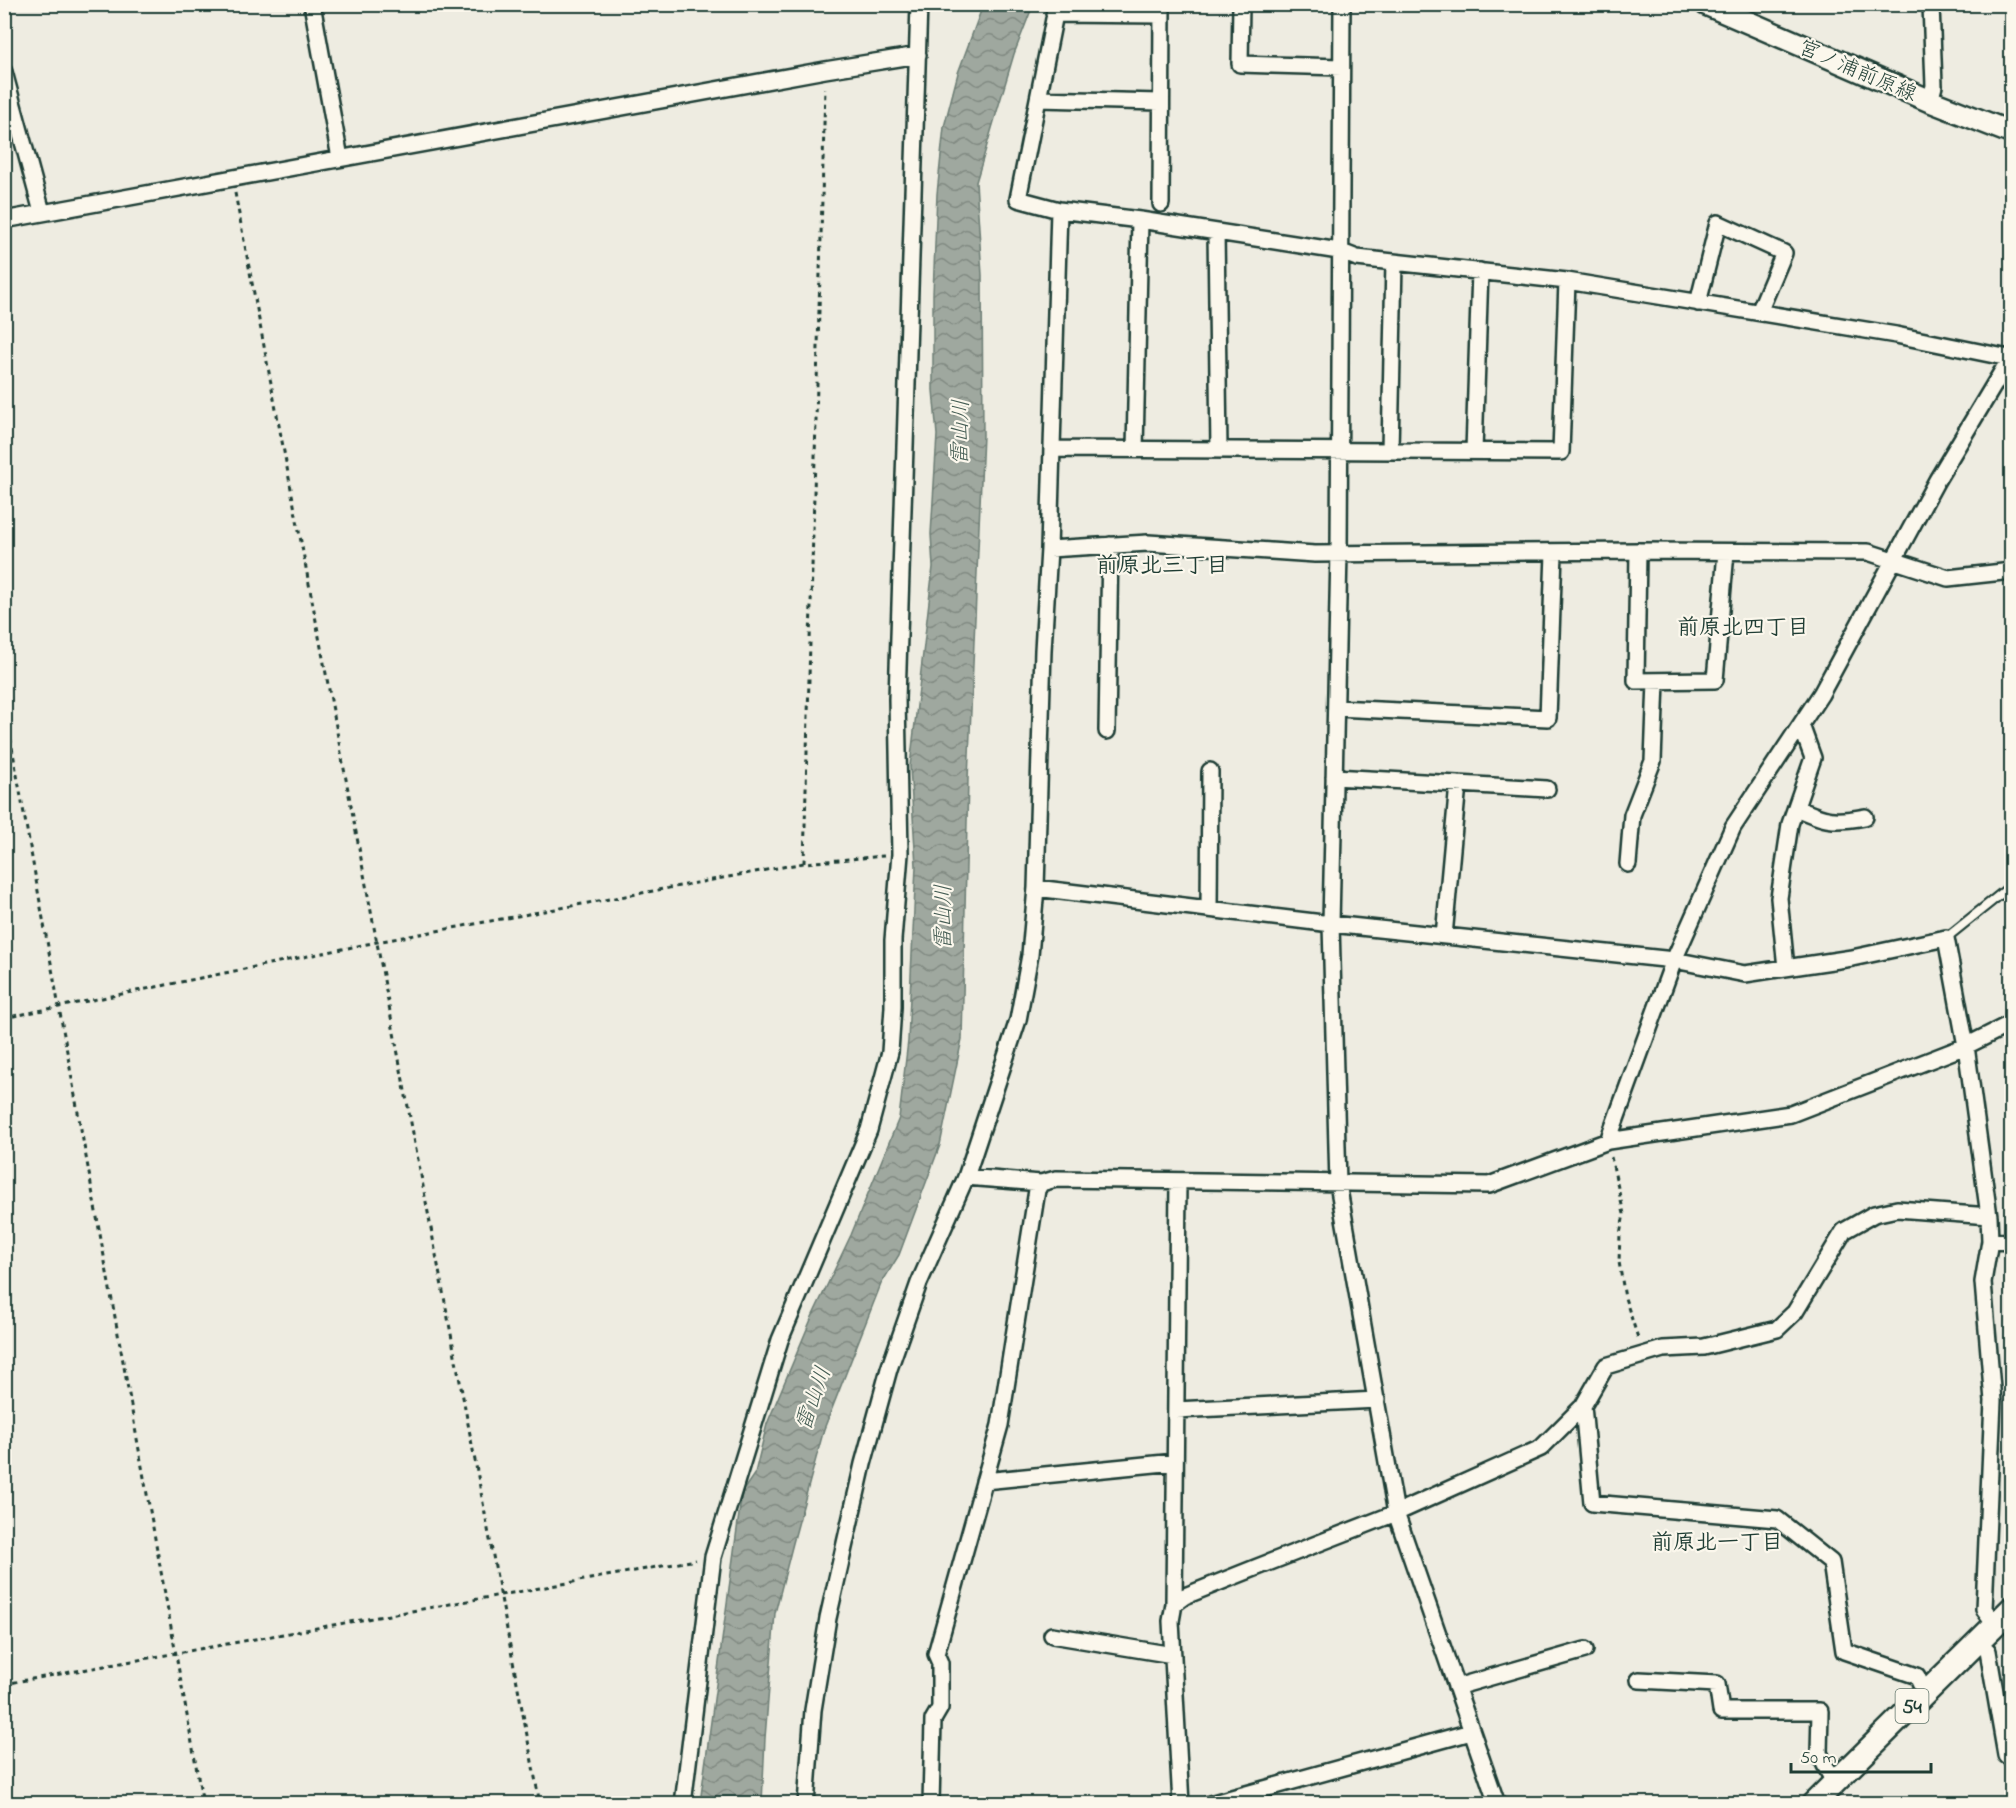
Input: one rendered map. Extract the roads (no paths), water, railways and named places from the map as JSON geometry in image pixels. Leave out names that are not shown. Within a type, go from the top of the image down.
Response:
[{"type":"main road","name":"宮ノ浦前原線","points":[[1706,4],[2012,134]]},
{"type":"main road","name":"54","points":[[1814,1803],[2012,1608]]},
{"type":"street","points":[[312,4],[340,158]]},
{"type":"street","points":[[683,1803],[713,1557],[780,1340],[869,1130],[890,1052],[893,940],[900,854],[897,699],[919,4]]},
{"type":"street","points":[[1241,4],[1240,64],[1341,68]]},
{"type":"street","points":[[1342,4],[1339,552],[1331,924],[1338,1184],[1396,1513],[1497,1803]]},
{"type":"street","points":[[1930,101],[1934,86],[1931,4]]},
{"type":"street","points":[[1161,204],[1162,10],[1055,9],[1018,200],[1059,210],[1140,220],[1339,251],[1357,258],[1567,281],[1943,343],[2010,357],[1937,480],[1821,694],[1733,827],[1674,960],[1608,1141]]},
{"type":"street","points":[[4,220],[232,177],[918,55]]},
{"type":"street","points":[[4,72],[42,212]]},
{"type":"street","points":[[1038,99],[1160,102]]},
{"type":"street","points":[[806,1803],[813,1710],[828,1618],[863,1464],[889,1369],[919,1283],[966,1177],[1018,1020],[1030,955],[1036,888],[1042,650],[1049,549],[1059,210]]},
{"type":"street","points":[[1135,449],[1140,220]]},
{"type":"street","points":[[1698,303],[1718,223],[1784,253],[1759,312]]},
{"type":"street","points":[[1216,232],[1219,449]]},
{"type":"street","points":[[1390,450],[1394,262]]},
{"type":"street","points":[[1474,451],[1480,272]]},
{"type":"street","points":[[1052,449],[1561,452],[1567,281]]},
{"type":"street","points":[[1049,549],[1148,543],[1315,554],[1339,552],[1868,552],[1948,578],[2012,571]]},
{"type":"street","points":[[1107,731],[1110,545]]},
{"type":"street","points":[[1638,551],[1636,681],[1715,680],[1726,552]]},
{"type":"street","points":[[1336,708],[1548,718],[1554,553]]},
{"type":"street","points":[[1628,864],[1632,815],[1653,761],[1656,681]]},
{"type":"street","points":[[1786,968],[1779,898],[1790,824],[1813,758],[1800,725]]},
{"type":"street","points":[[1209,909],[1210,771]]},
{"type":"street","points":[[1334,777],[1547,789]]},
{"type":"street","points":[[1444,936],[1458,784]]},
{"type":"street","points":[[1796,808],[1820,818],[1840,822],[1865,817]]},
{"type":"street","points":[[1036,888],[1331,924],[1674,960],[1745,974],[1852,958],[1946,938],[1966,1046],[1989,1216],[1990,1241],[1983,1282],[1993,1401],[1984,1609],[1995,1624]]},
{"type":"street","points":[[966,1177],[1041,1183],[1049,1179],[1056,1179],[1489,1185],[1608,1141],[1791,1113],[1966,1046],[2012,1023]]},
{"type":"street","points":[[1178,1181],[1174,1604],[1171,1621],[1181,1803]]},
{"type":"street","points":[[931,1803],[933,1720],[940,1708],[940,1663],[936,1654],[1000,1425],[1037,1190],[1041,1183]]},
{"type":"street","points":[[1174,1604],[1185,1596],[1396,1513],[1541,1448],[1583,1406],[1606,1366],[1663,1349],[1704,1347],[1777,1329],[1795,1312],[1844,1232],[1874,1215],[1897,1209],[1989,1216]]},
{"type":"street","points":[[1990,1241],[2012,1242]]},
{"type":"street","points":[[1176,1410],[1377,1400]]},
{"type":"street","points":[[1583,1406],[1592,1503],[1777,1519],[1831,1562],[1844,1651],[1917,1676],[1925,1694]]},
{"type":"street","points":[[984,1480],[1175,1462]]},
{"type":"street","points":[[1052,1635],[1173,1655]]},
{"type":"street","points":[[1978,1642],[1988,1651],[2006,1755],[2012,1759]]},
{"type":"street","points":[[1456,1687],[1585,1650]]},
{"type":"street","points":[[1639,1680],[1717,1684],[1721,1711],[1820,1711],[1819,1753],[1834,1783]]},
{"type":"street","points":[[1210,1803],[1472,1732]]},
{"type":"lane","points":[[1946,938],[2012,885]]},
{"type":"water","name":"雷山川","points":[[983,5],[1033,5],[1014,54],[976,182],[982,275],[983,435],[968,779],[962,1039],[940,1145],[899,1255],[881,1284],[824,1429],[793,1543],[775,1613],[762,1803],[700,1803],[742,1492],[755,1473],[767,1424],[812,1317],[851,1235],[899,1118],[908,1041],[916,866],[910,766],[933,567],[931,534],[937,435],[933,390],[933,294],[937,194],[944,127],[958,73]]},
{"type":"district","name":"前原北三丁目","points":[[1162,564]]},
{"type":"district","name":"前原北四丁目","points":[[1743,626]]},
{"type":"district","name":"前原北一丁目","points":[[1717,1541]]}]
